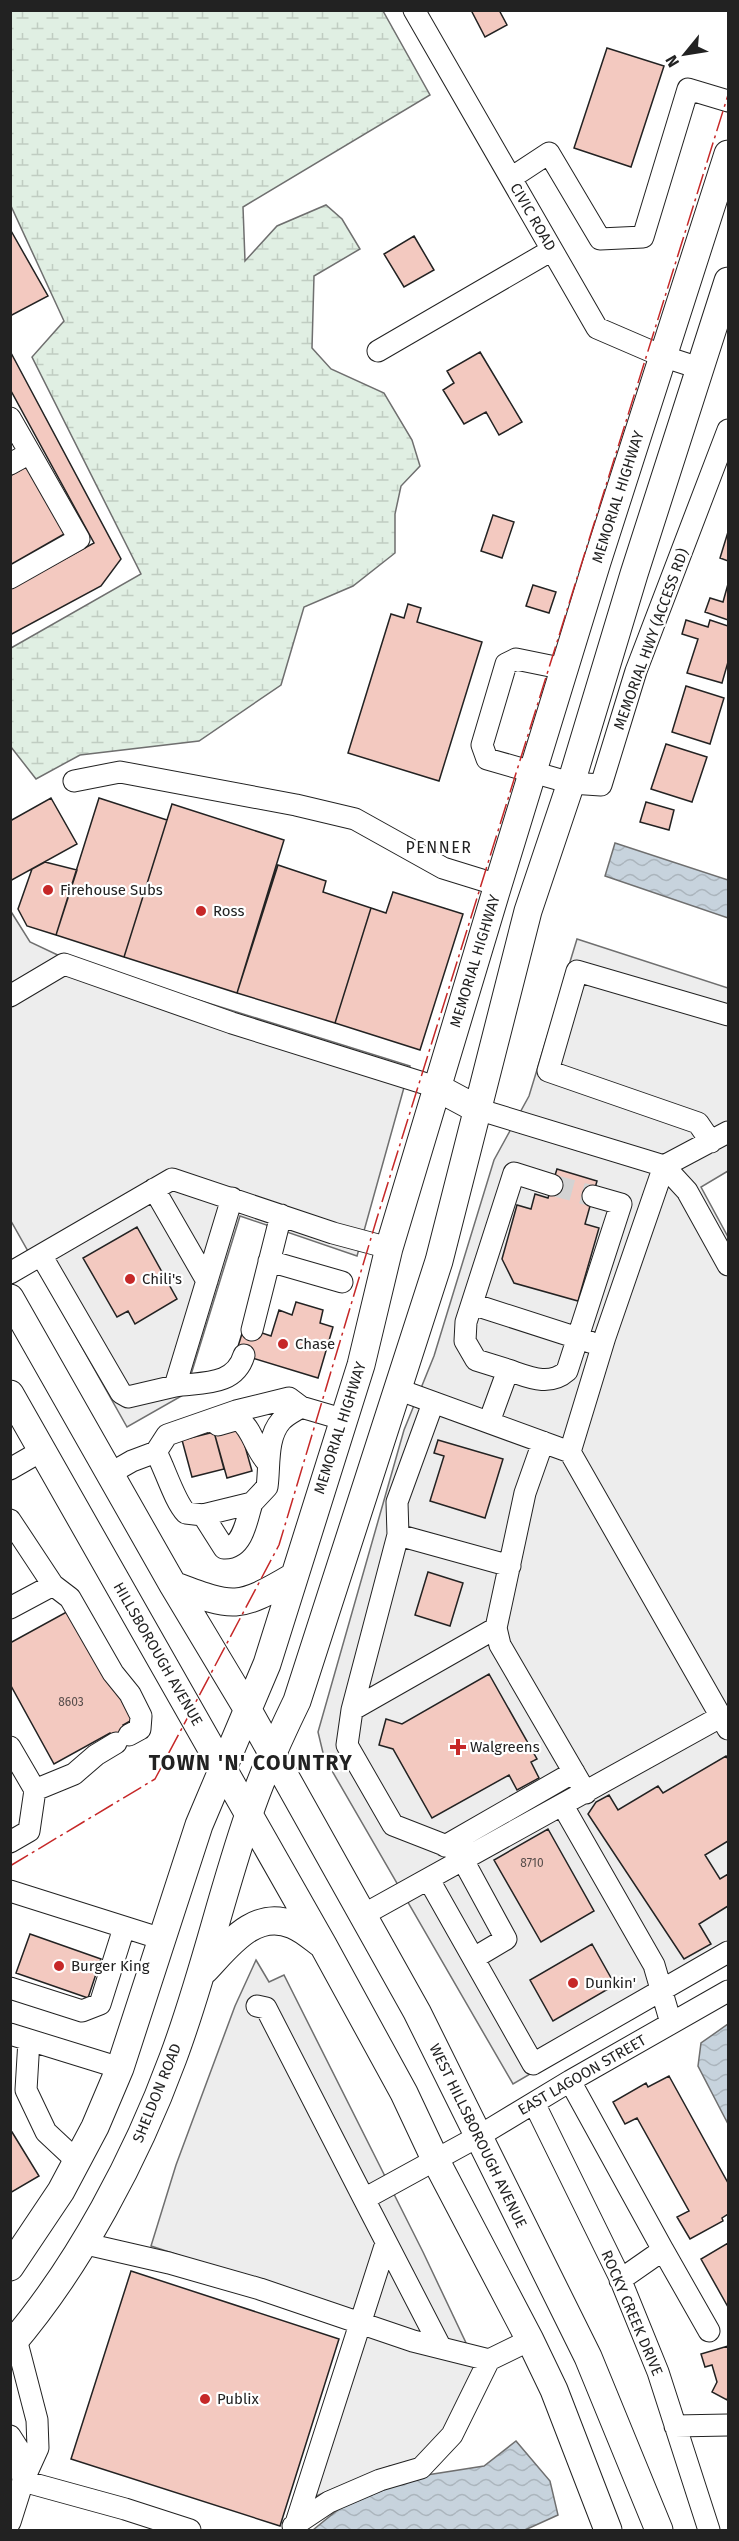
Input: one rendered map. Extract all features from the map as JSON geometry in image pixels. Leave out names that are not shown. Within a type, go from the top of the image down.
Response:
[{"type":"main road","name":"MEMORIAL HIGHWAY","points":[[223,1769],[267,1664],[342,1419],[361,1365],[389,1248],[436,1087],[662,356],[723,184],[729,154]]},
{"type":"main road","points":[[249,1814],[272,1753],[297,1701],[439,1261],[528,911],[571,783],[699,368],[729,281]]},
{"type":"main road","points":[[436,1087],[477,1109]]},
{"type":"main road","points":[[10,1298],[173,1585],[272,1753]]},
{"type":"main road","name":"HILLSBOROUGH AVENUE","points":[[10,1394],[323,1945]]},
{"type":"main road","points":[[173,1585],[213,1601],[236,1604],[259,1597],[293,1577]]},
{"type":"main road","name":"WEST HILLSBOROUGH AVENUE","points":[[272,1753],[417,2012],[479,2136],[588,2357],[659,2530]]},
{"type":"main road","points":[[10,2267],[61,2191],[95,2127],[120,2068],[199,1825],[223,1769]]},
{"type":"main road","name":"SHELDON ROAD","points":[[13,2343],[54,2289],[104,2208],[149,2119],[174,2057],[249,1814]]},
{"type":"main road","points":[[200,1976],[237,1936],[263,1920],[294,1925],[323,1945],[404,2093],[435,2159],[530,2340],[562,2411],[608,2530]]},
{"type":"street","name":"CIVIC ROAD","points":[[414,10],[597,328],[662,356],[699,368]]},
{"type":"street","points":[[510,178],[549,153],[600,239],[643,237],[688,89],[729,101]]},
{"type":"street","points":[[378,351],[552,250]]},
{"type":"street","points":[[10,418],[79,539],[10,578]]},
{"type":"street","name":"MEMORIAL HWY (ACCESS RD)","points":[[565,669],[516,659],[506,664],[482,745],[487,759],[571,783],[601,785],[636,671],[729,430]]},
{"type":"street","points":[[10,464],[30,453]]},
{"type":"street","points":[[74,781],[120,772],[296,805],[355,819],[443,868],[498,885]]},
{"type":"street","points":[[12,996],[64,964],[232,1023],[436,1087]]},
{"type":"street","points":[[720,1137],[698,1123],[548,1071],[577,971],[729,1015]]},
{"type":"street","points":[[477,1109],[664,1166],[687,1191],[729,1265]]},
{"type":"street","points":[[570,1452],[602,1346],[664,1166],[720,1137]]},
{"type":"street","points":[[552,1185],[514,1173],[466,1322],[465,1341],[476,1360],[542,1381],[559,1378],[567,1371],[621,1204],[593,1197]]},
{"type":"street","points":[[10,1274],[172,1179],[389,1248]]},
{"type":"street","points":[[154,1189],[207,1281]]},
{"type":"street","points":[[175,1386],[232,1198]]},
{"type":"street","points":[[252,1330],[281,1215]]},
{"type":"street","points":[[41,1255],[121,1392],[128,1397],[175,1386],[225,1379],[240,1368],[244,1355]]},
{"type":"street","points":[[269,1261],[342,1282]]},
{"type":"street","points":[[472,1304],[602,1346]]},
{"type":"street","points":[[489,1422],[508,1370]]},
{"type":"street","points":[[363,1915],[585,1793],[725,1723],[570,1452],[397,1389]]},
{"type":"street","points":[[111,1473],[162,1443],[236,1411],[289,1398],[301,1407],[342,1419]]},
{"type":"street","points":[[433,1403],[397,1502],[398,1535],[352,1710],[347,1745],[393,1826],[452,1848],[464,1860],[506,1939],[474,1958]]},
{"type":"street","points":[[162,1443],[181,1508],[193,1516],[252,1503],[262,1495],[267,1487],[267,1462],[277,1427],[282,1420],[301,1407]]},
{"type":"street","points":[[162,1443],[239,1419],[248,1427],[257,1452],[267,1462]]},
{"type":"street","points":[[543,1442],[525,1493],[496,1628],[500,1645],[585,1793]]},
{"type":"street","points":[[10,1469],[43,1450]]},
{"type":"street","points":[[203,1515],[224,1548],[231,1548],[237,1544],[252,1503]]},
{"type":"street","points":[[10,1520],[53,1585],[70,1598],[113,1673],[130,1694],[141,1716],[140,1729],[96,1755],[74,1774],[35,1790]]},
{"type":"street","points":[[398,1535],[510,1566]]},
{"type":"street","points":[[10,1608],[53,1585]]},
{"type":"street","points":[[352,1710],[496,1628]]},
{"type":"street","points":[[10,1747],[35,1790],[29,1831],[10,1842]]},
{"type":"street","points":[[445,1846],[574,1772]]},
{"type":"street","points":[[563,1806],[654,1965],[671,2024]]},
{"type":"street","points":[[429,1880],[533,2064],[729,1952]]},
{"type":"street","points":[[10,1891],[162,1939]]},
{"type":"street","points":[[10,1988],[82,2011],[100,2004],[124,1928]]},
{"type":"street","name":"EAST LAGOON STREET","points":[[364,2199],[479,2136],[570,2081],[729,1991]]},
{"type":"street","points":[[257,2006],[266,2008],[441,2348]]},
{"type":"street","points":[[77,2161],[46,2132],[37,2116],[26,2090],[20,2037],[120,2068]]},
{"type":"street","points":[[570,2081],[709,2331]]},
{"type":"street","name":"ROCKY CREEK DRIVE","points":[[534,2103],[620,2280],[657,2372],[709,2530]]},
{"type":"street","points":[[82,2243],[169,2263],[260,2289],[441,2348],[489,2360]]},
{"type":"street","points":[[292,2527],[386,2243]]},
{"type":"street","points":[[620,2280],[663,2250]]},
{"type":"street","points":[[292,2527],[329,2502],[370,2484],[421,2468],[452,2434],[489,2360],[530,2340]]},
{"type":"street","points":[[10,2522],[23,2481],[38,2448],[37,2420],[13,2343]]},
{"type":"street","points":[[675,2426],[729,2424]]},
{"type":"street","points":[[10,2436],[19,2450],[23,2481]]},
{"type":"street","points":[[23,2481],[190,2530]]},
{"type":"green space","points":[[11,10],[383,11],[430,95],[243,207],[245,261],[277,226],[326,205],[342,219],[360,249],[314,276],[312,348],[331,369],[384,393],[412,440],[420,466],[401,486],[395,514],[395,553],[353,586],[304,607],[281,685],[199,741],[80,755],[36,779],[11,747],[11,648],[141,574],[32,357],[64,321],[11,206]]},
{"type":"shaded area","points":[[10,910],[30,942],[64,958],[410,1066],[357,1256],[240,1216],[185,1394],[127,1427],[11,1221]]},
{"type":"shaded area","points":[[577,939],[728,988],[728,1171],[701,1187],[728,1237],[728,1959],[513,2084],[324,1757],[318,1732],[404,1430],[434,1356],[494,1160],[529,1096]]},
{"type":"shaded area","points":[[256,1960],[269,1982],[284,1975],[423,2252],[485,2383],[437,2461],[390,2466],[299,2503],[358,2314],[151,2246],[176,2165],[235,2006]]},
{"type":"water","points":[[615,843],[728,880],[728,918],[605,876]]},
{"type":"water","points":[[728,2024],[728,2124],[698,2066],[701,2043]]},
{"type":"water","points":[[516,2441],[550,2481],[558,2515],[525,2530],[313,2530],[340,2508],[414,2477],[484,2466]]},
{"type":"building","points":[[471,10],[499,10],[507,25],[485,37]]},
{"type":"building","points":[[607,48],[664,66],[631,167],[574,148]]},
{"type":"building","points":[[10,229],[48,296],[10,316]]},
{"type":"building","points":[[414,236],[434,270],[404,287],[384,254]]},
{"type":"building","points":[[10,351],[121,559],[101,586],[10,635],[10,589],[94,543],[10,389]]},
{"type":"building","points":[[480,352],[522,422],[499,435],[486,412],[464,424],[443,390],[454,383],[447,371]]},
{"type":"building","points":[[27,466],[66,533],[10,565],[10,476]]},
{"type":"building","points":[[493,515],[514,522],[502,558],[481,551]]},
{"type":"building","points":[[728,532],[728,561],[720,558]]},
{"type":"building","points":[[728,584],[728,620],[705,612],[710,598],[723,602]]},
{"type":"building","points":[[533,585],[556,592],[549,613],[526,606]]},
{"type":"building","points":[[408,604],[421,608],[417,622],[482,642],[439,781],[348,753],[391,614],[404,618]]},
{"type":"building","points":[[686,620],[708,627],[710,620],[728,626],[728,662],[722,683],[687,673],[698,639],[682,634]]},
{"type":"building","points":[[686,686],[724,698],[710,744],[672,732]]},
{"type":"building","points":[[666,744],[707,757],[692,802],[651,789]]},
{"type":"building","points":[[51,798],[77,844],[10,881],[10,821]]},
{"type":"building","points":[[99,798],[167,820],[124,957],[56,935]]},
{"type":"building","points":[[646,802],[674,810],[669,830],[640,822]]},
{"type":"building","name":"Ross","points":[[172,804],[284,840],[237,993],[124,957]]},
{"type":"building","name":"Firehouse Subs","points":[[45,862],[77,870],[56,935],[27,926],[18,909],[32,869]]},
{"type":"building","points":[[278,865],[326,881],[323,892],[371,908],[335,1023],[237,993]]},
{"type":"building","points":[[393,892],[463,914],[420,1050],[335,1023],[371,908],[386,913]]},
{"type":"building","points":[[557,1169],[597,1181],[585,1224],[599,1228],[578,1301],[514,1283],[502,1259],[517,1205],[531,1209],[535,1194],[548,1198]]},
{"type":"building","name":"Chili's","points":[[137,1227],[177,1299],[135,1324],[128,1311],[117,1317],[83,1258]]},
{"type":"building","name":"Chase","points":[[296,1302],[323,1310],[320,1323],[333,1327],[318,1378],[236,1353],[244,1327],[271,1336],[279,1310],[292,1315]]},
{"type":"building","points":[[239,1425],[252,1471],[227,1478],[214,1432]]},
{"type":"building","points":[[214,1432],[224,1469],[192,1477],[182,1440]]},
{"type":"building","points":[[438,1440],[503,1459],[485,1518],[430,1501],[444,1456],[434,1453]]},
{"type":"building","points":[[428,1572],[463,1583],[450,1626],[415,1615]]},
{"type":"building","points":[[72,1609],[132,1720],[123,1725],[132,1740],[119,1748],[110,1733],[54,1764],[10,1684],[10,1643]]},
{"type":"building","name":"Walgreens","points":[[489,1674],[537,1759],[531,1762],[539,1778],[517,1790],[509,1775],[432,1818],[393,1749],[379,1745],[386,1719],[402,1724]]},
{"type":"building","points":[[726,1756],[728,1759],[728,1841],[705,1855],[720,1879],[728,1874],[728,1906],[699,1924],[711,1944],[684,1959],[588,1814],[596,1802],[609,1795],[618,1810],[658,1786],[663,1793]]},
{"type":"building","points":[[548,1829],[594,1911],[541,1942],[494,1860]]},
{"type":"building","name":"Burger King","points":[[30,1934],[101,1959],[88,1998],[16,1973]]},
{"type":"building","name":"Dunkin'","points":[[592,1944],[615,1985],[553,2021],[530,1980]]},
{"type":"building","points":[[669,2076],[728,2183],[728,2214],[722,2218],[723,2221],[690,2239],[677,2217],[689,2211],[637,2118],[625,2124],[613,2102],[646,2083],[648,2087]]},
{"type":"building","points":[[12,2132],[39,2176],[10,2193],[10,2133]]},
{"type":"building","points":[[728,2243],[728,2307],[701,2259]]},
{"type":"building","name":"Publix","points":[[131,2271],[339,2339],[280,2526],[71,2459]]},
{"type":"building","points":[[728,2346],[727,2400],[712,2392],[717,2382],[712,2365],[705,2367],[701,2354]]},
{"type":"tunnel","points":[[552,1185],[593,1196]]},
{"type":"power","points":[[10,1866],[155,1779],[279,1545],[377,1218],[728,95]]},
{"type":"place","name":"Firehouse Subs","points":[[48,890]]},
{"type":"place","name":"Ross","points":[[201,911]]},
{"type":"place","name":"Chili's","points":[[130,1279]]},
{"type":"place","name":"Chase","points":[[283,1344]]},
{"type":"place","name":"Walgreens","points":[[458,1747]]},
{"type":"place","name":"Burger King","points":[[59,1966]]},
{"type":"place","name":"Dunkin'","points":[[573,1983]]},
{"type":"place","name":"Publix","points":[[205,2399]]},
{"type":"district","name":"PENNER","points":[[439,847]]},
{"type":"district","name":"TOWN 'N' COUNTRY","points":[[251,1763]]}]
